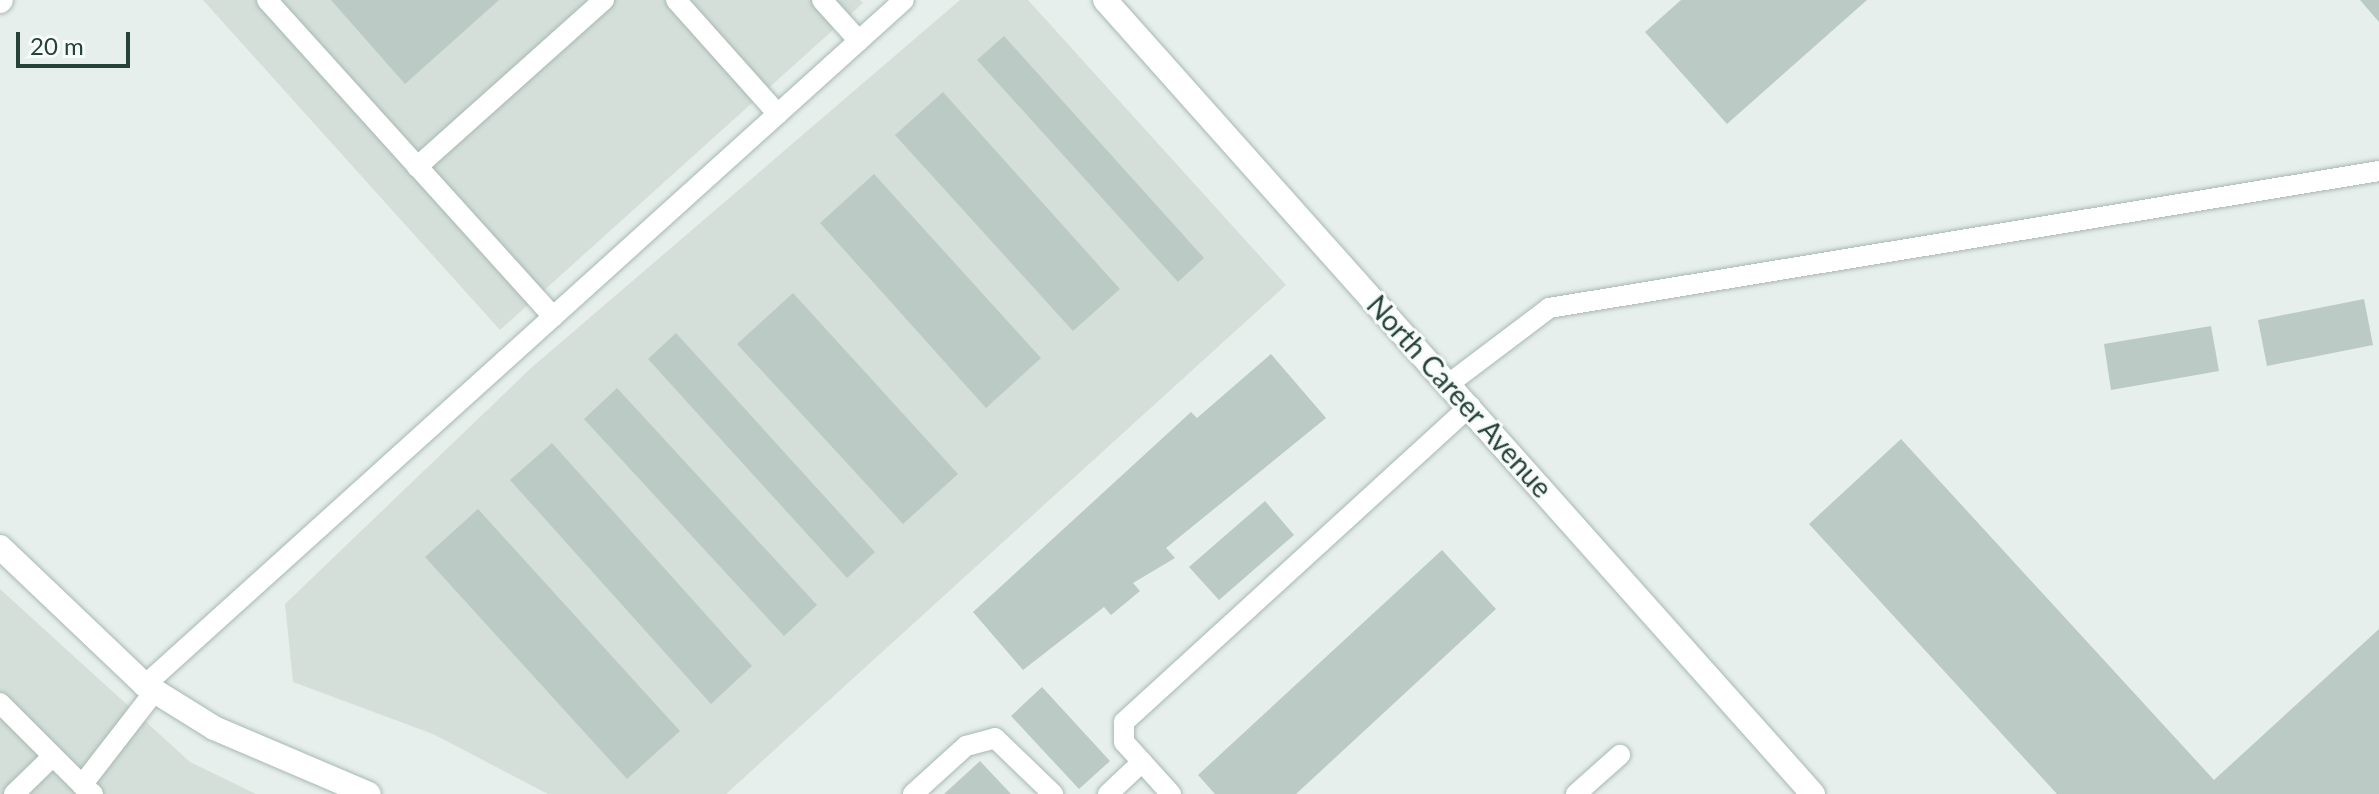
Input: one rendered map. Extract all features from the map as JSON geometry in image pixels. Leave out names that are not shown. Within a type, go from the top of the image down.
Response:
[{"type":"street","name":"North Career Avenue","points":[[1105,0],[1450,383],[1813,794]]},
{"type":"street","points":[[0,547],[150,688],[214,728],[369,794]]},
{"type":"lane","points":[[267,0],[553,317]]},
{"type":"lane","points":[[417,167],[604,0]]},
{"type":"lane","points":[[676,0],[778,114]]},
{"type":"lane","points":[[822,0],[859,41]]},
{"type":"lane","points":[[0,703],[88,789],[150,688],[553,317],[904,0]]},
{"type":"lane","points":[[1450,383],[1549,308],[2379,171]]},
{"type":"lane","points":[[1171,794],[1124,742],[1124,722],[1470,406]]},
{"type":"lane","points":[[913,794],[966,746],[995,738],[1053,794]]},
{"type":"lane","points":[[1576,794],[1620,755]]},
{"type":"lane","points":[[14,794],[53,756]]},
{"type":"lane","points":[[1108,794],[1142,762]]},
{"type":"shaded area","points":[[203,0],[860,0],[863,3],[500,330]]},
{"type":"shaded area","points":[[960,0],[1028,0],[1286,285],[726,794],[548,794],[433,734],[293,682],[285,604],[531,368]]},
{"type":"shaded area","points":[[0,589],[190,762],[256,794],[0,794]]},
{"type":"building","points":[[331,0],[499,0],[405,84]]},
{"type":"building","points":[[1681,0],[1867,0],[1727,124],[1645,32]]},
{"type":"building","points":[[2360,0],[2379,0],[2379,22]]},
{"type":"building","points":[[1004,36],[1204,258],[1178,282],[977,60]]},
{"type":"building","points":[[943,92],[1120,289],[1073,331],[895,135]]},
{"type":"building","points":[[874,174],[1041,358],[986,408],[820,223]]},
{"type":"building","points":[[793,293],[958,474],[903,524],[737,344]]},
{"type":"building","points":[[2364,299],[2373,345],[2267,366],[2258,320]]},
{"type":"building","points":[[2211,326],[2219,371],[2111,390],[2104,344]]},
{"type":"building","points":[[676,333],[875,552],[847,578],[648,359]]},
{"type":"building","points":[[1271,354],[1326,418],[1166,548],[1175,558],[1133,583],[1140,591],[1111,615],[1104,607],[1023,670],[973,612],[1191,412],[1197,418]]},
{"type":"building","points":[[617,388],[817,605],[784,636],[584,419]]},
{"type":"building","points":[[1901,439],[2214,780],[2379,629],[2379,794],[2057,794],[1809,524]]},
{"type":"building","points":[[552,443],[752,666],[711,704],[510,480]]},
{"type":"building","points":[[1265,501],[1294,535],[1219,600],[1189,567]]},
{"type":"building","points":[[478,509],[680,731],[627,779],[425,557]]},
{"type":"building","points":[[1442,550],[1496,609],[1296,794],[1215,794],[1198,775]]},
{"type":"building","points":[[1042,687],[1110,761],[1079,789],[1011,716]]},
{"type":"building","points":[[980,761],[1011,794],[944,794]]}]
